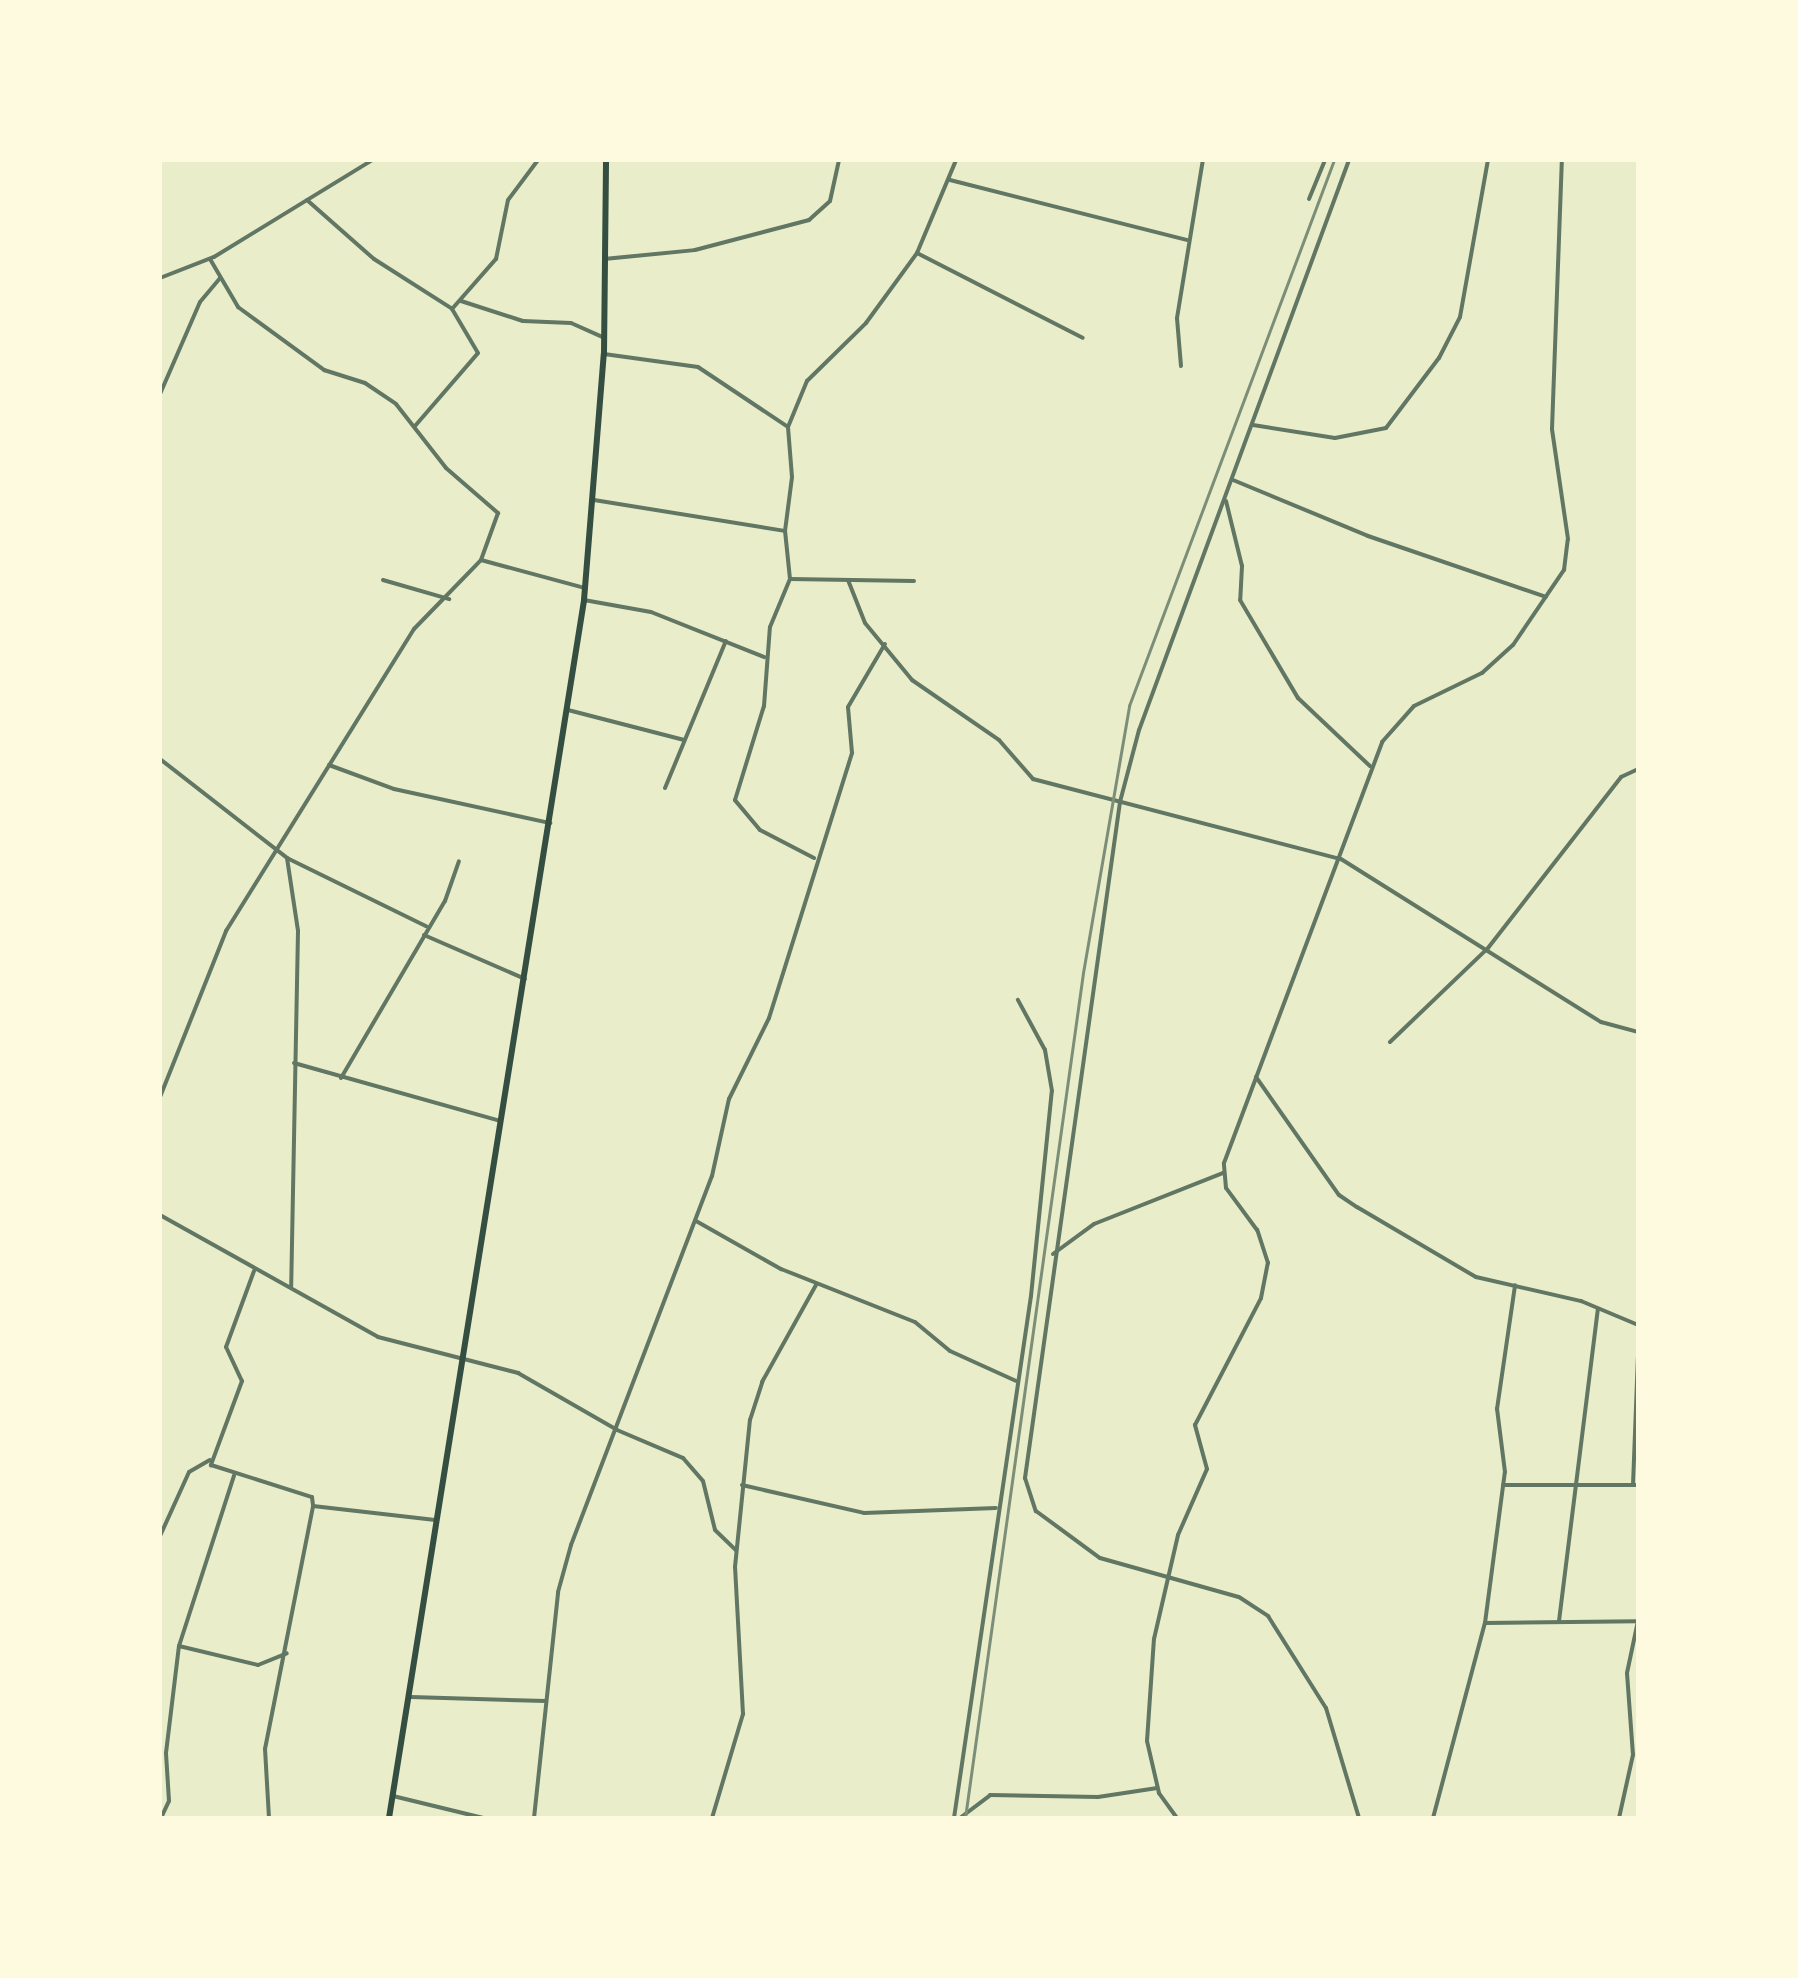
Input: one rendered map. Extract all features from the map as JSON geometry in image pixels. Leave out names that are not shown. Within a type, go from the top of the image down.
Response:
[{"type":"main road","points":[[389,1818],[584,600],[604,354],[606,160]]},
{"type":"street","points":[[160,278],[210,260],[372,160]]},
{"type":"street","points":[[452,309],[496,259],[508,200],[538,160]]},
{"type":"street","points":[[604,259],[695,250],[809,220],[830,201],[839,160]]},
{"type":"street","points":[[815,859],[760,830],[736,807],[764,706],[764,657],[790,580],[784,531],[792,477],[788,426],[808,382],[866,323],[917,253],[956,160]]},
{"type":"street","points":[[1182,366],[1178,318],[1187,240],[1204,160]]},
{"type":"street","points":[[1310,199],[1325,160]]},
{"type":"street","points":[[1349,160],[1139,730],[1120,802],[1084,1085],[1052,1254],[1025,1478],[1036,1511],[1100,1558],[1239,1597],[1268,1616],[1326,1708],[1359,1818]]},
{"type":"street","points":[[1251,424],[1335,438],[1386,428],[1439,358],[1460,316],[1488,160]]},
{"type":"street","points":[[1177,1818],[1157,1788],[1147,1741],[1150,1680],[1178,1535],[1207,1469],[1195,1425],[1267,1278],[1264,1245],[1223,1173],[1256,1077],[1342,859],[1370,766],[1414,706],[1482,673],[1513,644],[1546,597],[1567,555],[1552,429],[1562,160]]},
{"type":"street","points":[[950,180],[1187,240]]},
{"type":"street","points":[[307,200],[374,258],[452,309],[478,353],[415,426]]},
{"type":"street","points":[[917,253],[1084,338]]},
{"type":"street","points":[[160,1097],[226,931],[414,628],[449,598],[482,560],[498,513],[463,486],[415,426],[376,390],[324,370],[259,326],[210,260]]},
{"type":"street","points":[[160,394],[200,302],[220,278]]},
{"type":"street","points":[[460,301],[523,321],[564,322],[604,338]]},
{"type":"street","points":[[604,354],[698,367],[788,426]]},
{"type":"street","points":[[1234,480],[1368,536],[1546,597]]},
{"type":"street","points":[[594,500],[784,531]]},
{"type":"street","points":[[1226,501],[1242,566],[1238,593],[1250,618],[1298,698],[1370,766]]},
{"type":"street","points":[[482,560],[585,588]]},
{"type":"street","points":[[382,580],[449,598]]},
{"type":"street","points":[[790,580],[914,580]]},
{"type":"street","points":[[848,580],[862,616],[920,688],[999,740],[1032,779],[1342,859],[1600,1022],[1638,1032]]},
{"type":"street","points":[[584,600],[651,612],[764,657]]},
{"type":"street","points":[[665,788],[726,640]]},
{"type":"street","points":[[534,1818],[558,1592],[694,1220],[729,1099],[769,1018],[815,859],[852,753],[848,707],[885,644]]},
{"type":"street","points":[[567,710],[684,740]]},
{"type":"street","points":[[160,759],[276,845],[287,858],[428,927]]},
{"type":"street","points":[[328,766],[394,789],[550,823]]},
{"type":"street","points":[[1390,1042],[1488,948],[1621,777],[1638,769]]},
{"type":"street","points":[[287,858],[298,931],[290,1286]]},
{"type":"street","points":[[341,1078],[424,935],[459,861]]},
{"type":"street","points":[[424,935],[525,979]]},
{"type":"street","points":[[957,1818],[974,1716],[996,1508],[1031,1296],[1053,1082],[1018,1000]]},
{"type":"street","points":[[294,1063],[503,1121]]},
{"type":"street","points":[[1256,1077],[1339,1194],[1462,1270],[1598,1308],[1638,1325]]},
{"type":"street","points":[[1052,1254],[1094,1224],[1223,1173]]},
{"type":"street","points":[[160,1214],[254,1271],[290,1286],[378,1337],[464,1356],[535,1381],[617,1430],[663,1446],[694,1468],[714,1530],[736,1550]]},
{"type":"street","points":[[694,1220],[816,1285],[915,1322],[950,1351],[1016,1380]]},
{"type":"street","points":[[160,1536],[189,1472],[210,1460],[242,1381],[226,1348],[254,1271]]},
{"type":"street","points":[[802,1818],[713,1818],[743,1714],[736,1550],[742,1485],[762,1382],[816,1285]]},
{"type":"street","points":[[1434,1818],[1484,1624],[1503,1485],[1497,1409],[1515,1285]]},
{"type":"street","points":[[1559,1621],[1598,1308]]},
{"type":"street","points":[[1503,1485],[1636,1485],[1638,1357]]},
{"type":"street","points":[[210,1460],[234,1476],[312,1497],[287,1654],[265,1749],[269,1818]]},
{"type":"street","points":[[161,1818],[170,1800],[166,1754],[179,1646],[234,1476]]},
{"type":"street","points":[[742,1485],[864,1513],[996,1508]]},
{"type":"street","points":[[313,1506],[436,1520]]},
{"type":"street","points":[[1484,1624],[1638,1621],[1627,1673],[1632,1768],[1618,1818]]},
{"type":"street","points":[[179,1646],[258,1665],[287,1654]]},
{"type":"street","points":[[406,1698],[546,1701]]},
{"type":"street","points":[[957,1818],[990,1795],[1098,1797],[1157,1788]]},
{"type":"street","points":[[392,1796],[483,1818]]},
{"type":"railway","points":[[965,1818],[1083,973],[1129,706],[1334,160]]}]
